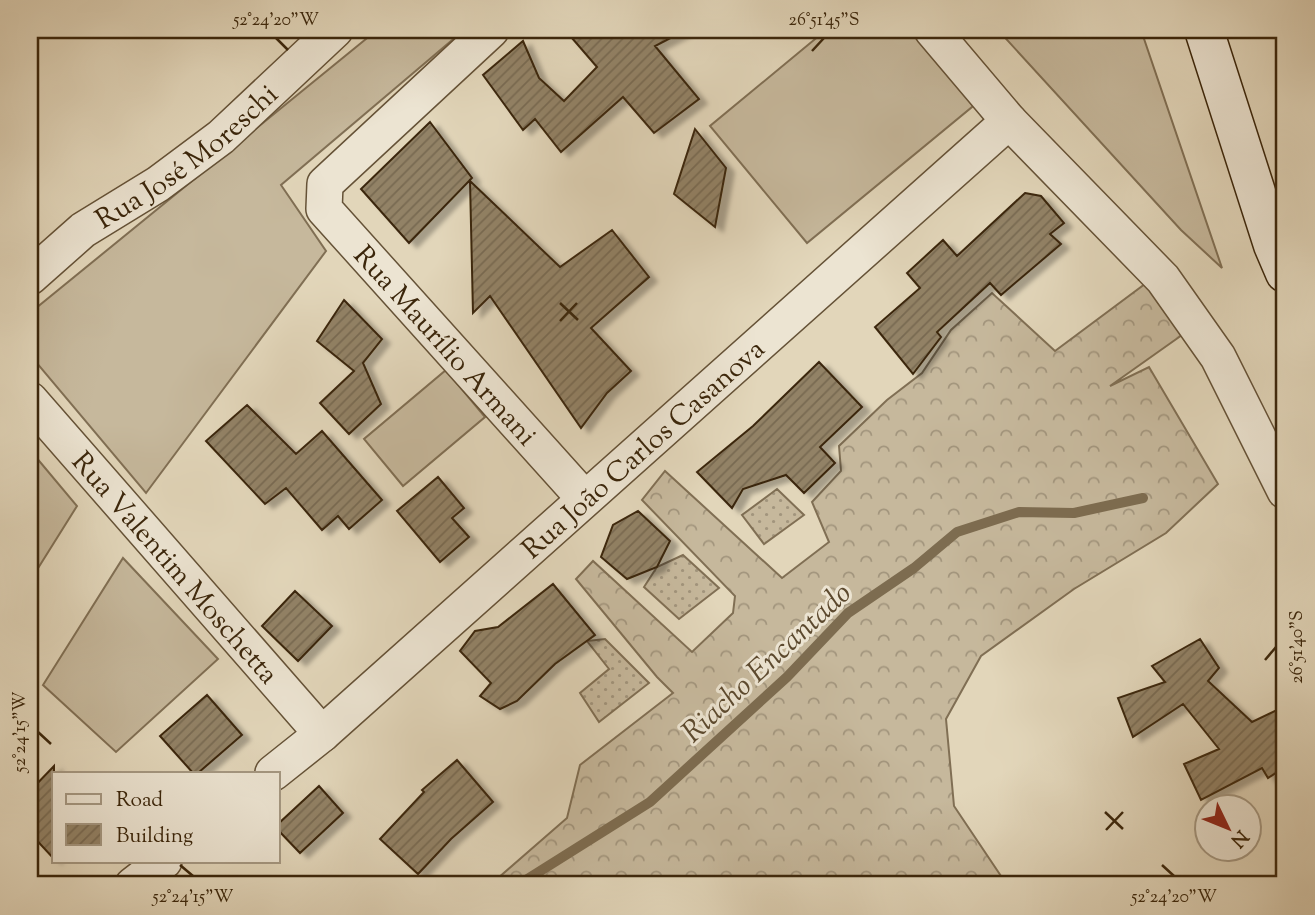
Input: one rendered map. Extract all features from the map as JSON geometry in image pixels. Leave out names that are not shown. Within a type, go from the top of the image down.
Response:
[{"type":"main road","points":[[1204,30],[1273,245],[1285,273]]},
{"type":"street","name":"Rua José Moreschi","points":[[30,277],[83,230],[158,184],[221,137],[335,30]]},
{"type":"street","name":"Rua Maurílio Armani","points":[[491,30],[325,184],[324,209],[584,498]]},
{"type":"street","points":[[932,30],[1009,121],[1163,279],[1218,357],[1285,491]]},
{"type":"street","name":"Rua João Carlos Casanova","points":[[274,772],[322,734],[1009,121]]},
{"type":"street","name":"Rua Valentim Moschetta","points":[[30,400],[322,734]]},
{"type":"street","points":[[133,885],[163,862]]},
{"type":"green space","points":[[377,30],[464,30],[281,185],[326,251],[146,493],[30,355],[30,313]]},
{"type":"green space","points":[[826,30],[918,30],[978,102],[807,243],[710,126]]},
{"type":"green space","points":[[998,30],[1141,30],[1222,268],[1181,230]]},
{"type":"green space","points":[[1149,281],[1182,335],[1110,386],[1149,367],[1218,484],[1166,533],[1074,589],[981,656],[946,719],[954,806],[1007,885],[490,885],[567,818],[580,765],[673,693],[576,579],[593,561],[692,652],[733,613],[735,596],[642,500],[665,471],[782,578],[829,542],[812,502],[841,471],[839,446],[887,400],[922,373],[951,330],[992,293],[1055,351]]},
{"type":"green space","points":[[446,370],[485,417],[403,486],[364,439]]},
{"type":"green space","points":[[30,450],[77,506],[30,581]]},
{"type":"green space","points":[[777,489],[804,515],[764,544],[742,515]]},
{"type":"green space","points":[[683,555],[719,588],[679,619],[644,587],[657,567]]},
{"type":"green space","points":[[123,558],[218,659],[116,752],[43,685]]},
{"type":"green space","points":[[605,639],[649,683],[599,722],[580,693],[609,669],[587,641]]},
{"type":"building","points":[[565,30],[686,30],[655,46],[699,99],[654,133],[623,97],[561,152],[535,119],[523,130],[483,75],[523,41],[539,78],[564,101],[597,67]]},
{"type":"building","points":[[430,122],[472,178],[409,243],[361,189]]},
{"type":"building","points":[[695,129],[726,168],[715,227],[674,194]]},
{"type":"building","points":[[470,181],[560,267],[612,230],[649,277],[591,328],[631,371],[607,393],[581,428],[490,296],[473,313]]},
{"type":"building","points":[[1025,193],[1041,196],[1064,223],[1050,234],[1061,244],[1001,295],[990,283],[937,332],[941,337],[913,374],[875,327],[920,288],[907,273],[943,240],[957,256]]},
{"type":"building","points":[[344,300],[382,339],[363,363],[381,404],[349,434],[320,403],[354,371],[317,341]]},
{"type":"building","points":[[819,362],[862,407],[820,447],[835,463],[804,493],[786,475],[743,489],[732,508],[697,472],[753,426]]},
{"type":"building","points":[[247,405],[296,454],[322,431],[382,500],[349,529],[338,516],[322,530],[286,488],[265,504],[206,441]]},
{"type":"building","points":[[438,477],[464,508],[452,518],[469,537],[440,562],[397,511]]},
{"type":"building","points":[[638,511],[670,541],[657,567],[627,579],[601,557],[613,525]]},
{"type":"building","points":[[553,584],[595,635],[555,664],[517,701],[500,709],[480,696],[491,683],[460,651],[475,631],[498,627]]},
{"type":"building","points":[[295,591],[332,626],[298,661],[262,626]]},
{"type":"building","points":[[1200,639],[1219,668],[1208,681],[1252,722],[1285,706],[1285,767],[1268,778],[1262,768],[1216,792],[1197,792],[1184,764],[1219,749],[1183,704],[1133,737],[1118,698],[1165,682],[1152,666]]},
{"type":"building","points":[[207,695],[242,735],[199,772],[192,772],[160,736]]},
{"type":"building","points":[[457,760],[493,802],[451,839],[418,874],[380,839],[424,792],[422,790]]},
{"type":"building","points":[[54,766],[52,857],[30,833],[30,791]]},
{"type":"building","points":[[319,786],[343,813],[300,853],[280,832],[280,822]]},
{"type":"waterway","name":"Riacho Encantado","points":[[518,885],[650,802],[787,677],[848,613],[914,568],[957,532],[1019,512],[1074,513],[1143,498]]}]
